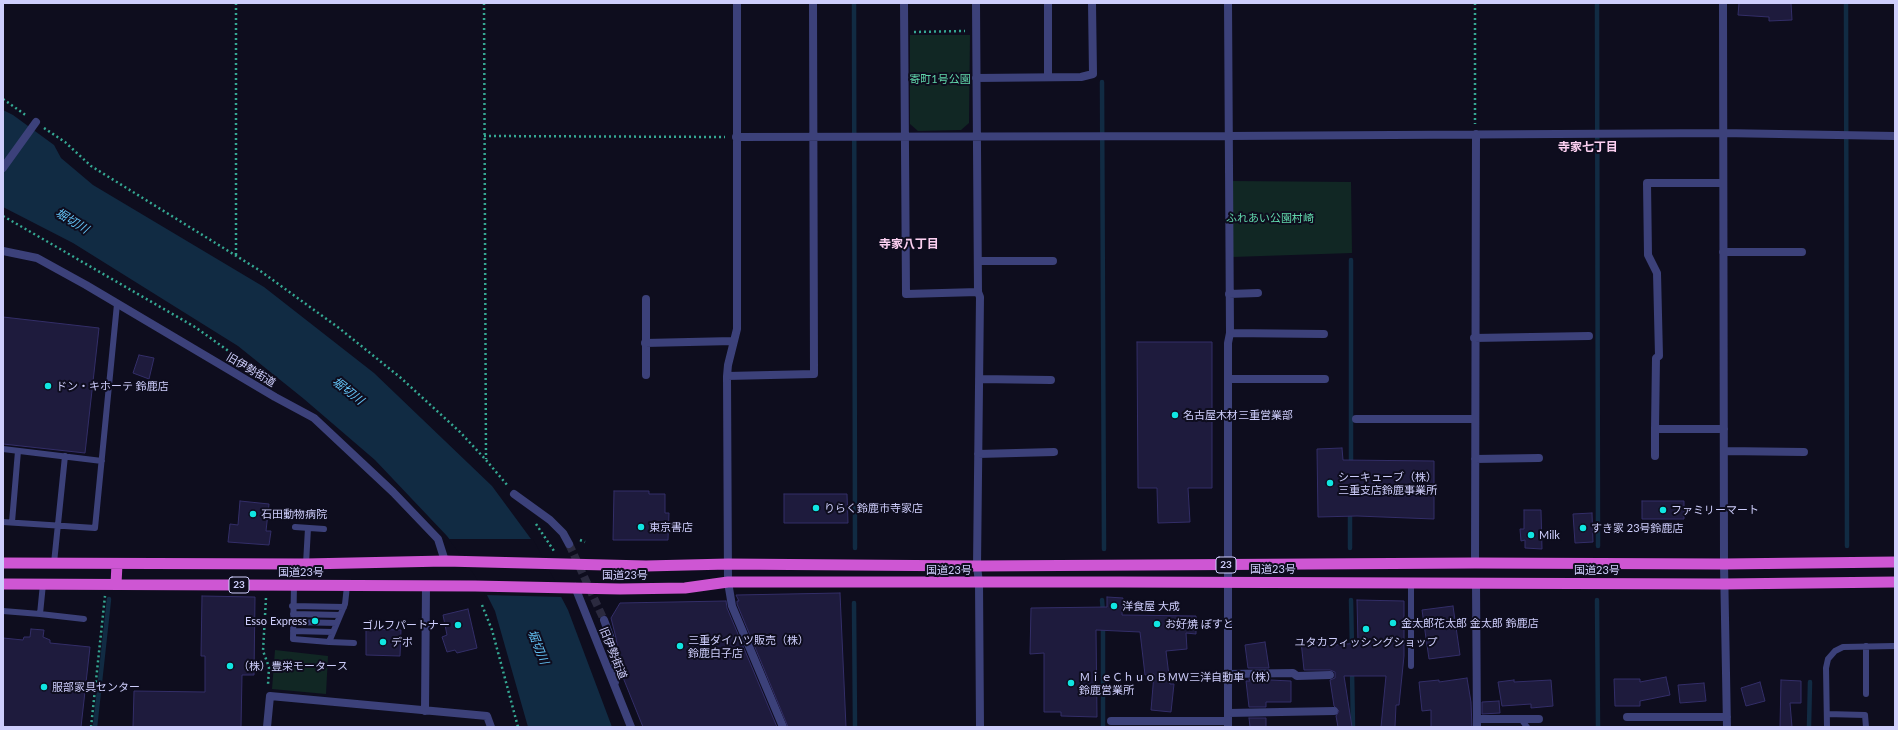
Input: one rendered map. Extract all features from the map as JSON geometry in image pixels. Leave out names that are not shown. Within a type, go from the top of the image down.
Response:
[{"type":"highway","name":"国道23号","points":[[3,564],[306,564],[445,562],[556,563],[646,566],[728,564],[977,566],[1475,563],[1724,564],[1895,562]]},
{"type":"highway","points":[[111,584],[117,564]]},
{"type":"highway","name":"国道23号","points":[[3,584],[685,588],[728,582],[1724,584],[1895,582]]},
{"type":"street","points":[[737,3],[737,329],[733,341],[727,376],[728,582],[732,606],[783,727]]},
{"type":"street","points":[[727,376],[814,374],[813,3]]},
{"type":"street","points":[[904,3],[906,294],[978,292]]},
{"type":"street","points":[[976,3],[978,292],[980,297],[977,566],[979,582],[980,727]]},
{"type":"street","points":[[1048,3],[1048,77]]},
{"type":"street","points":[[976,78],[1081,78],[1093,74],[1092,3]]},
{"type":"street","points":[[1228,3],[1230,333],[1228,379],[1228,720]]},
{"type":"street","points":[[1723,3],[1722,133],[1726,727]]},
{"type":"street","points":[[3,168],[34,125]]},
{"type":"street","points":[[736,137],[1722,133],[1895,136]]},
{"type":"street","points":[[1475,563],[1474,338],[1476,134]]},
{"type":"street","points":[[1655,456],[1656,358],[1659,356],[1657,273],[1648,255],[1647,184],[1723,183]]},
{"type":"street","name":"旧伊勢街道","points":[[3,250],[37,258],[275,397],[314,418],[393,492],[438,539],[445,562]]},
{"type":"street","points":[[1723,252],[1802,252]]},
{"type":"street","points":[[978,261],[1052,261]]},
{"type":"street","points":[[1229,294],[1258,293]]},
{"type":"street","points":[[646,299],[646,375]]},
{"type":"street","points":[[1230,333],[1324,334]]},
{"type":"street","points":[[1474,338],[1589,336]]},
{"type":"street","points":[[645,343],[733,341]]},
{"type":"street","points":[[1228,379],[1325,379]]},
{"type":"street","points":[[979,380],[1051,380]]},
{"type":"street","points":[[1356,419],[1475,419]]},
{"type":"street","points":[[1655,429],[1724,429]]},
{"type":"street","points":[[1725,451],[1804,452]]},
{"type":"street","points":[[978,454],[1054,452]]},
{"type":"street","points":[[1475,459],[1539,458]]},
{"type":"street","points":[[514,494],[550,520],[563,533],[569,544]]},
{"type":"street","points":[[1476,583],[1477,723],[1539,718]]},
{"type":"street","points":[[425,711],[426,586]]},
{"type":"street","name":"旧伊勢街道","points":[[572,587],[631,727]]},
{"type":"street","points":[[604,620],[611,639],[616,668],[615,686]]},
{"type":"street","points":[[1227,674],[1293,673],[1297,676],[1330,675]]},
{"type":"street","points":[[267,727],[270,696],[487,716],[492,727]]},
{"type":"street","points":[[1111,721],[1228,720],[1334,711]]},
{"type":"street","points":[[1627,717],[1727,717]]},
{"type":"lane","points":[[3,522],[95,528],[117,304]]},
{"type":"lane","points":[[3,449],[102,461]]},
{"type":"lane","points":[[12,522],[18,451]]},
{"type":"lane","points":[[54,563],[65,456]]},
{"type":"lane","points":[[295,527],[324,529]]},
{"type":"lane","points":[[306,564],[308,528]]},
{"type":"lane","points":[[1411,583],[1411,666]]},
{"type":"lane","points":[[40,614],[43,584]]},
{"type":"lane","points":[[294,585],[292,606],[294,639],[354,643]]},
{"type":"lane","points":[[329,642],[344,607],[347,586]]},
{"type":"lane","points":[[292,606],[344,607]]},
{"type":"lane","points":[[3,612],[84,618]]},
{"type":"lane","points":[[293,614],[340,615]]},
{"type":"lane","points":[[293,622],[337,623]]},
{"type":"lane","points":[[293,631],[333,632]]},
{"type":"lane","points":[[1866,646],[1866,694]]},
{"type":"lane","points":[[1827,727],[1826,668],[1828,659],[1835,651],[1843,647],[1895,646]]},
{"type":"lane","points":[[1827,714],[1865,715],[1866,727]]},
{"type":"lane","points":[[1521,719],[1527,727]]},
{"type":"path","points":[[236,3],[236,255]]},
{"type":"path","points":[[3,99],[34,125],[65,142],[91,166],[236,255],[345,333],[412,388],[460,432],[486,460],[484,3]]},
{"type":"path","points":[[1475,3],[1476,134]]},
{"type":"path","points":[[904,32],[976,31]]},
{"type":"path","points":[[484,136],[736,137]]},
{"type":"path","points":[[3,216],[195,327],[258,372]]},
{"type":"path","points":[[91,727],[111,584]]},
{"type":"path","points":[[267,585],[263,651],[269,667],[268,690],[270,696]]},
{"type":"path","points":[[482,605],[492,630],[518,727]]},
{"type":"green space","name":"寄町1号公園","points":[[910,35],[970,35],[969,123],[961,130],[918,131],[910,124]]},
{"type":"green space","name":"ふれあい公園村崎","points":[[1233,181],[1351,182],[1352,253],[1232,257]]},
{"type":"green space","points":[[275,650],[328,656],[326,694],[272,689]]},
{"type":"water","name":"堀切川","points":[[3,110],[13,115],[54,145],[61,158],[93,185],[264,287],[374,373],[492,486],[531,539],[568,610],[612,727],[528,727],[495,611],[477,575],[447,536],[375,460],[304,399],[238,346],[73,243],[3,207]]},
{"type":"pier","points":[[449,539],[533,539],[563,597],[485,595],[475,576]]},
{"type":"building","points":[[1739,3],[1791,3],[1792,20],[1769,21],[1769,17],[1738,15]]},
{"type":"building","name":"ドン・キホーテ 鈴鹿店","points":[[3,317],[99,328],[85,453],[3,444]]},
{"type":"building","name":"名古屋木材三重営業部","points":[[1137,342],[1212,342],[1212,488],[1188,488],[1190,522],[1158,523],[1157,488],[1138,488]]},
{"type":"building","points":[[139,355],[154,358],[149,379],[133,373]]},
{"type":"building","points":[[1342,448],[1343,460],[1434,461],[1434,519],[1357,516],[1318,517],[1317,449]]},
{"type":"building","name":"東京書店","points":[[614,491],[649,491],[649,494],[665,494],[665,513],[669,513],[668,540],[613,540]]},
{"type":"building","name":"りらく鈴鹿市寺家店","points":[[784,494],[847,494],[848,523],[784,523]]},
{"type":"building","name":"石田動物病院","points":[[240,501],[269,504],[266,531],[271,531],[269,545],[228,542],[230,524],[238,525]]},
{"type":"building","name":"ファミリーマート","points":[[1642,501],[1684,501],[1684,519],[1642,519]]},
{"type":"building","name":"Milk","points":[[1524,510],[1541,510],[1542,549],[1525,548],[1525,540],[1521,541],[1520,529],[1524,529]]},
{"type":"building","name":"すき家 23号鈴鹿店","points":[[1592,513],[1593,542],[1575,543],[1573,514]]},
{"type":"building","points":[[840,593],[846,727],[788,727],[737,604],[737,601],[739,601],[736,595]]},
{"type":"building","name":"（株）豊栄モータース","points":[[202,596],[255,597],[254,675],[242,675],[241,727],[133,727],[134,691],[205,692],[205,656],[201,656]]},
{"type":"building","points":[[1107,597],[1123,598],[1122,615],[1196,616],[1196,634],[1186,633],[1187,649],[1166,651],[1170,684],[1174,684],[1171,712],[1151,710],[1154,674],[1145,675],[1140,632],[1096,630],[1097,717],[1061,716],[1061,712],[1044,712],[1044,653],[1030,654],[1031,608],[1107,607]]},
{"type":"building","points":[[1357,600],[1404,601],[1404,656],[1399,705],[1396,705],[1395,727],[1381,727],[1386,676],[1344,676],[1352,727],[1338,727],[1336,716],[1339,711],[1334,706],[1330,680],[1335,678],[1335,672],[1330,670],[1304,670],[1301,641],[1324,638],[1325,646],[1358,643]]},
{"type":"building","name":"三重ダイハツ販売（株） 鈴鹿白子店","points":[[726,601],[727,608],[777,727],[643,727],[622,675],[611,618],[620,603]]},
{"type":"building","points":[[1453,606],[1460,655],[1429,659],[1422,610]]},
{"type":"building","name":"ゴルフパートナー","points":[[468,609],[477,648],[457,653],[455,650],[447,652],[442,637],[447,635],[443,615]]},
{"type":"building","name":"服部家具センター","points":[[31,629],[44,630],[43,637],[50,640],[50,643],[90,647],[81,727],[3,727],[3,638],[23,640],[24,637],[30,637]]},
{"type":"building","name":"デポ","points":[[366,629],[401,630],[400,656],[366,655]]},
{"type":"building","points":[[1265,642],[1269,668],[1248,668],[1245,645]]},
{"type":"building","points":[[1666,677],[1670,695],[1640,701],[1640,706],[1615,706],[1614,679],[1640,679],[1640,682]]},
{"type":"building","points":[[1467,678],[1471,702],[1472,727],[1431,727],[1431,710],[1422,711],[1419,682],[1439,680],[1439,682]]},
{"type":"building","points":[[1249,679],[1291,681],[1291,702],[1266,702],[1266,707],[1249,707],[1246,681],[1250,681]]},
{"type":"building","points":[[1514,680],[1514,682],[1551,680],[1553,706],[1531,708],[1531,704],[1502,706],[1498,682]]},
{"type":"building","points":[[1781,680],[1801,681],[1801,703],[1790,703],[1792,727],[1780,727]]},
{"type":"building","points":[[1760,682],[1765,701],[1746,706],[1741,688]]},
{"type":"building","points":[[1704,683],[1706,701],[1680,703],[1678,685]]},
{"type":"building","points":[[1499,701],[1500,713],[1482,714],[1482,702]]},
{"type":"building","points":[[1249,718],[1266,718],[1266,727],[1250,727]]},
{"type":"waterway","points":[[854,3],[855,548]]},
{"type":"waterway","points":[[1597,3],[1598,546]]},
{"type":"waterway","points":[[1846,3],[1847,546]]},
{"type":"waterway","points":[[1102,82],[1104,549]]},
{"type":"waterway","points":[[1351,260],[1351,466]]},
{"type":"waterway","points":[[1350,512],[1350,548]]},
{"type":"waterway","points":[[95,727],[109,599]]},
{"type":"waterway","points":[[1102,600],[1103,612]]},
{"type":"waterway","points":[[1351,600],[1352,648]]},
{"type":"waterway","points":[[1597,600],[1598,727]]},
{"type":"waterway","points":[[854,603],[855,727]]},
{"type":"waterway","points":[[1103,625],[1103,727]]},
{"type":"waterway","points":[[1352,671],[1353,727]]},
{"type":"waterway","points":[[1809,727],[1810,682]]},
{"type":"tunnel","points":[[569,544],[604,620]]},
{"type":"place","name":"ドン・キホーテ 鈴鹿店","points":[[48,386]]},
{"type":"place","name":"名古屋木材三重営業部","points":[[1175,415]]},
{"type":"place","name":"シーキューブ（株） 三重支店鈴鹿事業所","points":[[1330,483]]},
{"type":"place","name":"りらく鈴鹿市寺家店","points":[[816,508]]},
{"type":"place","name":"ファミリーマート","points":[[1663,510]]},
{"type":"place","name":"石田動物病院","points":[[253,514]]},
{"type":"place","name":"東京書店","points":[[641,527]]},
{"type":"place","name":"すき家 23号鈴鹿店","points":[[1583,528]]},
{"type":"place","name":"Milk","points":[[1531,535]]},
{"type":"place","name":"洋食屋 大成","points":[[1114,606]]},
{"type":"place","name":"Esso Express","points":[[315,621]]},
{"type":"place","name":"金太郎花太郎 金太郎 鈴鹿店","points":[[1393,623]]},
{"type":"place","name":"お好焼 ぽすと","points":[[1157,624]]},
{"type":"place","name":"ゴルフパートナー","points":[[458,625]]},
{"type":"place","name":"ユタカフィッシングショップ","points":[[1366,629]]},
{"type":"place","name":"デポ","points":[[383,642]]},
{"type":"place","name":"三重ダイハツ販売（株） 鈴鹿白子店","points":[[680,646]]},
{"type":"place","name":"（株）豊栄モータース","points":[[230,666]]},
{"type":"place","name":"ＭｉｅＣｈｕｏＢＭＷ三洋自動車（株） 鈴鹿営業所","points":[[1071,683]]},
{"type":"place","name":"服部家具センター","points":[[44,687]]},
{"type":"district","name":"寺家七丁目","points":[[1588,147]]},
{"type":"district","name":"寺家八丁目","points":[[909,244]]}]
